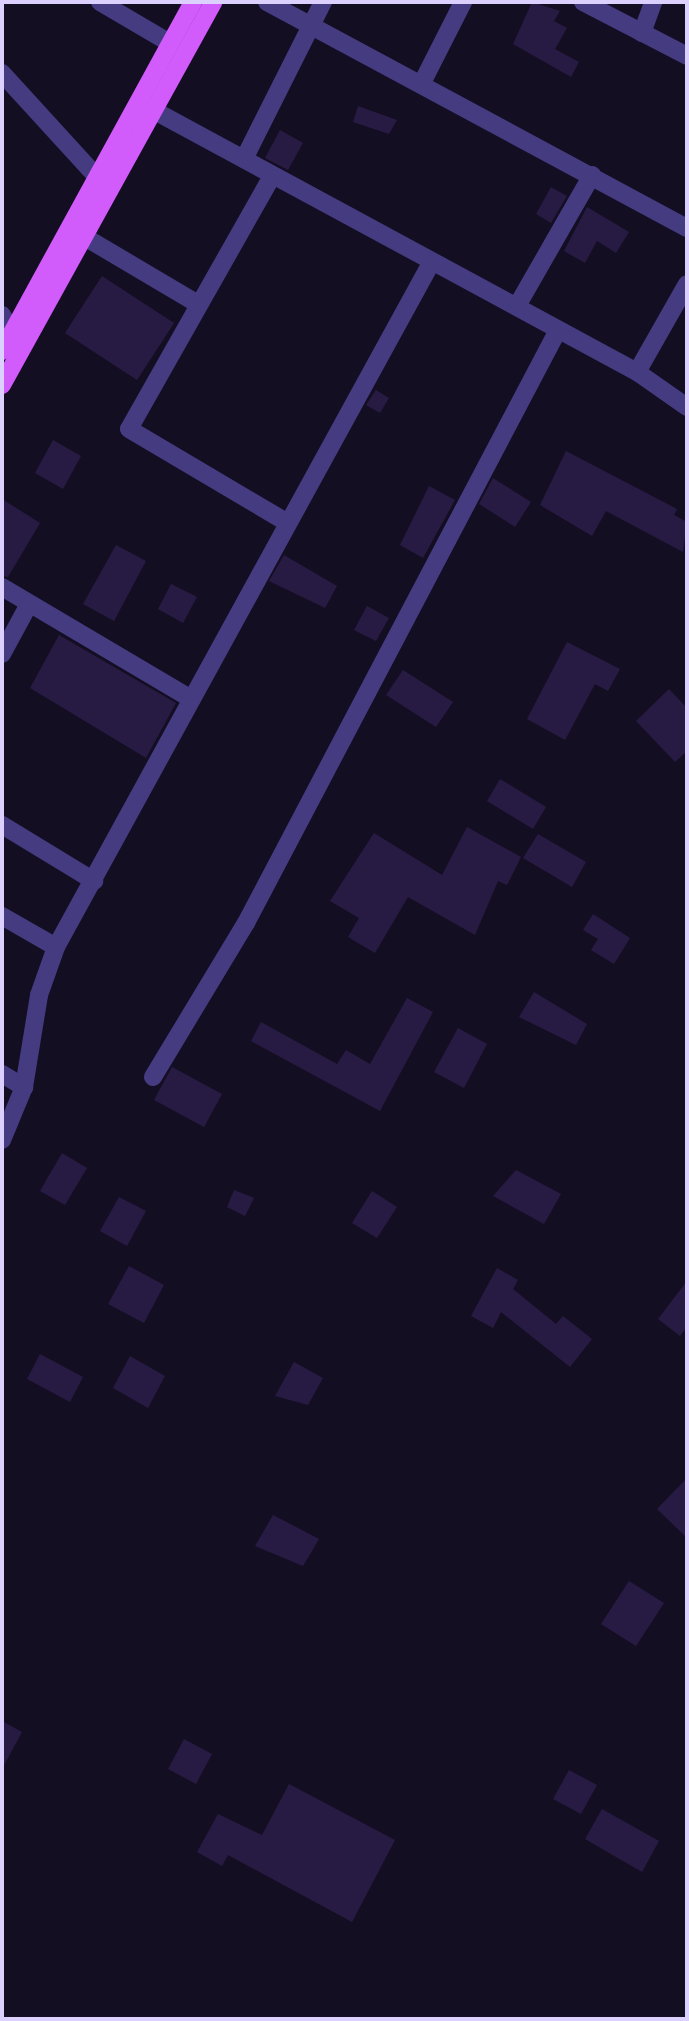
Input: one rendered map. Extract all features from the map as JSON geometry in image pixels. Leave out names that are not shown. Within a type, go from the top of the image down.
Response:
[{"type":"main road","points":[[2,351],[95,176],[193,2]]},
{"type":"main road","points":[[2,385],[213,2]]},
{"type":"street","points":[[100,2],[170,43]]},
{"type":"street","points":[[267,2],[423,81],[592,175],[685,222]]},
{"type":"street","points":[[244,159],[323,2]]},
{"type":"street","points":[[423,81],[463,2]]},
{"type":"street","points":[[583,2],[687,56]]},
{"type":"street","points":[[642,33],[653,2]]},
{"type":"street","points":[[2,73],[108,189]]},
{"type":"street","points":[[153,110],[430,265],[517,306],[557,332],[637,372],[687,407]]},
{"type":"street","points":[[517,306],[592,175]]},
{"type":"street","points":[[271,178],[129,429],[286,522]]},
{"type":"street","points":[[83,236],[198,304]]},
{"type":"street","points":[[2,1140],[24,1087],[39,995],[56,947],[286,522],[430,265]]},
{"type":"street","points":[[637,372],[687,284]]},
{"type":"street","points":[[2,315],[13,330],[21,349]]},
{"type":"street","points":[[153,1077],[246,923],[557,332]]},
{"type":"street","points":[[2,587],[190,698]]},
{"type":"street","points":[[2,654],[29,604]]},
{"type":"street","points":[[2,825],[93,881]]},
{"type":"street","points":[[2,916],[56,947]]},
{"type":"street","points":[[2,1074],[24,1087]]},
{"type":"building","points":[[532,2],[560,11],[554,21],[567,28],[555,49],[579,62],[571,77],[513,44]]},
{"type":"building","points":[[358,106],[397,120],[389,134],[353,122]]},
{"type":"building","points":[[280,130],[303,143],[288,170],[265,158]]},
{"type":"building","points":[[551,187],[567,196],[551,223],[536,214]]},
{"type":"building","points":[[587,207],[629,232],[616,253],[597,241],[585,263],[564,251]]},
{"type":"building","points":[[102,276],[174,323],[137,380],[65,333]]},
{"type":"building","points":[[376,390],[389,398],[380,413],[366,405]]},
{"type":"building","points":[[53,440],[81,456],[63,489],[35,473]]},
{"type":"building","points":[[566,451],[677,509],[674,515],[687,522],[683,552],[606,511],[592,536],[540,505]]},
{"type":"building","points":[[493,478],[531,502],[515,527],[479,504]]},
{"type":"building","points":[[429,486],[455,500],[423,558],[400,545]]},
{"type":"building","points":[[2,499],[40,523],[8,577],[2,576]]},
{"type":"building","points":[[116,545],[146,561],[114,621],[83,604]]},
{"type":"building","points":[[284,555],[337,586],[325,608],[269,581]]},
{"type":"building","points":[[171,584],[197,597],[183,623],[158,609]]},
{"type":"building","points":[[367,606],[389,618],[376,641],[354,630]]},
{"type":"building","points":[[59,635],[176,703],[146,758],[30,688]]},
{"type":"building","points":[[567,642],[620,669],[608,691],[595,684],[565,740],[527,719]]},
{"type":"building","points":[[403,670],[453,702],[436,727],[386,695]]},
{"type":"building","points":[[669,689],[687,708],[687,751],[675,762],[636,721]]},
{"type":"building","points":[[500,779],[546,807],[533,829],[487,801]]},
{"type":"building","points":[[467,827],[521,857],[507,885],[498,881],[475,935],[408,897],[375,953],[348,937],[359,918],[330,901],[374,833],[442,875]]},
{"type":"building","points":[[538,834],[586,862],[572,887],[523,858]]},
{"type":"building","points":[[593,914],[630,938],[614,964],[591,950],[598,939],[583,930]]},
{"type":"building","points":[[534,992],[587,1024],[576,1045],[519,1017]]},
{"type":"building","points":[[407,998],[433,1012],[380,1111],[251,1041],[261,1022],[337,1064],[346,1050],[370,1064]]},
{"type":"building","points":[[458,1028],[487,1044],[464,1088],[434,1072]]},
{"type":"building","points":[[172,1067],[222,1094],[204,1127],[154,1100]]},
{"type":"building","points":[[62,1153],[87,1168],[65,1205],[40,1191]]},
{"type":"building","points":[[516,1170],[561,1194],[544,1224],[493,1196]]},
{"type":"building","points":[[234,1190],[254,1198],[245,1216],[227,1207]]},
{"type":"building","points":[[372,1191],[397,1207],[377,1238],[352,1223]]},
{"type":"building","points":[[119,1197],[146,1211],[127,1246],[100,1231]]},
{"type":"building","points":[[129,1266],[164,1285],[144,1323],[108,1304]]},
{"type":"building","points":[[497,1268],[518,1280],[513,1289],[556,1324],[563,1316],[592,1339],[570,1367],[501,1312],[493,1328],[471,1316]]},
{"type":"building","points":[[687,1281],[687,1327],[680,1336],[658,1319]]},
{"type":"building","points":[[40,1354],[83,1377],[70,1402],[27,1379]]},
{"type":"building","points":[[130,1356],[165,1376],[148,1408],[113,1388]]},
{"type":"building","points":[[294,1362],[323,1378],[308,1405],[275,1396]]},
{"type":"building","points":[[687,1478],[687,1538],[657,1509]]},
{"type":"building","points":[[273,1515],[319,1539],[303,1566],[255,1546]]},
{"type":"building","points":[[629,1581],[664,1603],[636,1646],[601,1624]]},
{"type":"building","points":[[2,1721],[22,1732],[2,1769]]},
{"type":"building","points":[[184,1739],[212,1754],[196,1784],[168,1769]]},
{"type":"building","points":[[569,1770],[597,1785],[581,1814],[553,1799]]},
{"type":"building","points":[[289,1784],[395,1840],[352,1922],[228,1855],[222,1866],[197,1852],[218,1814],[262,1835]]},
{"type":"building","points":[[602,1809],[659,1841],[642,1872],[585,1839]]}]
